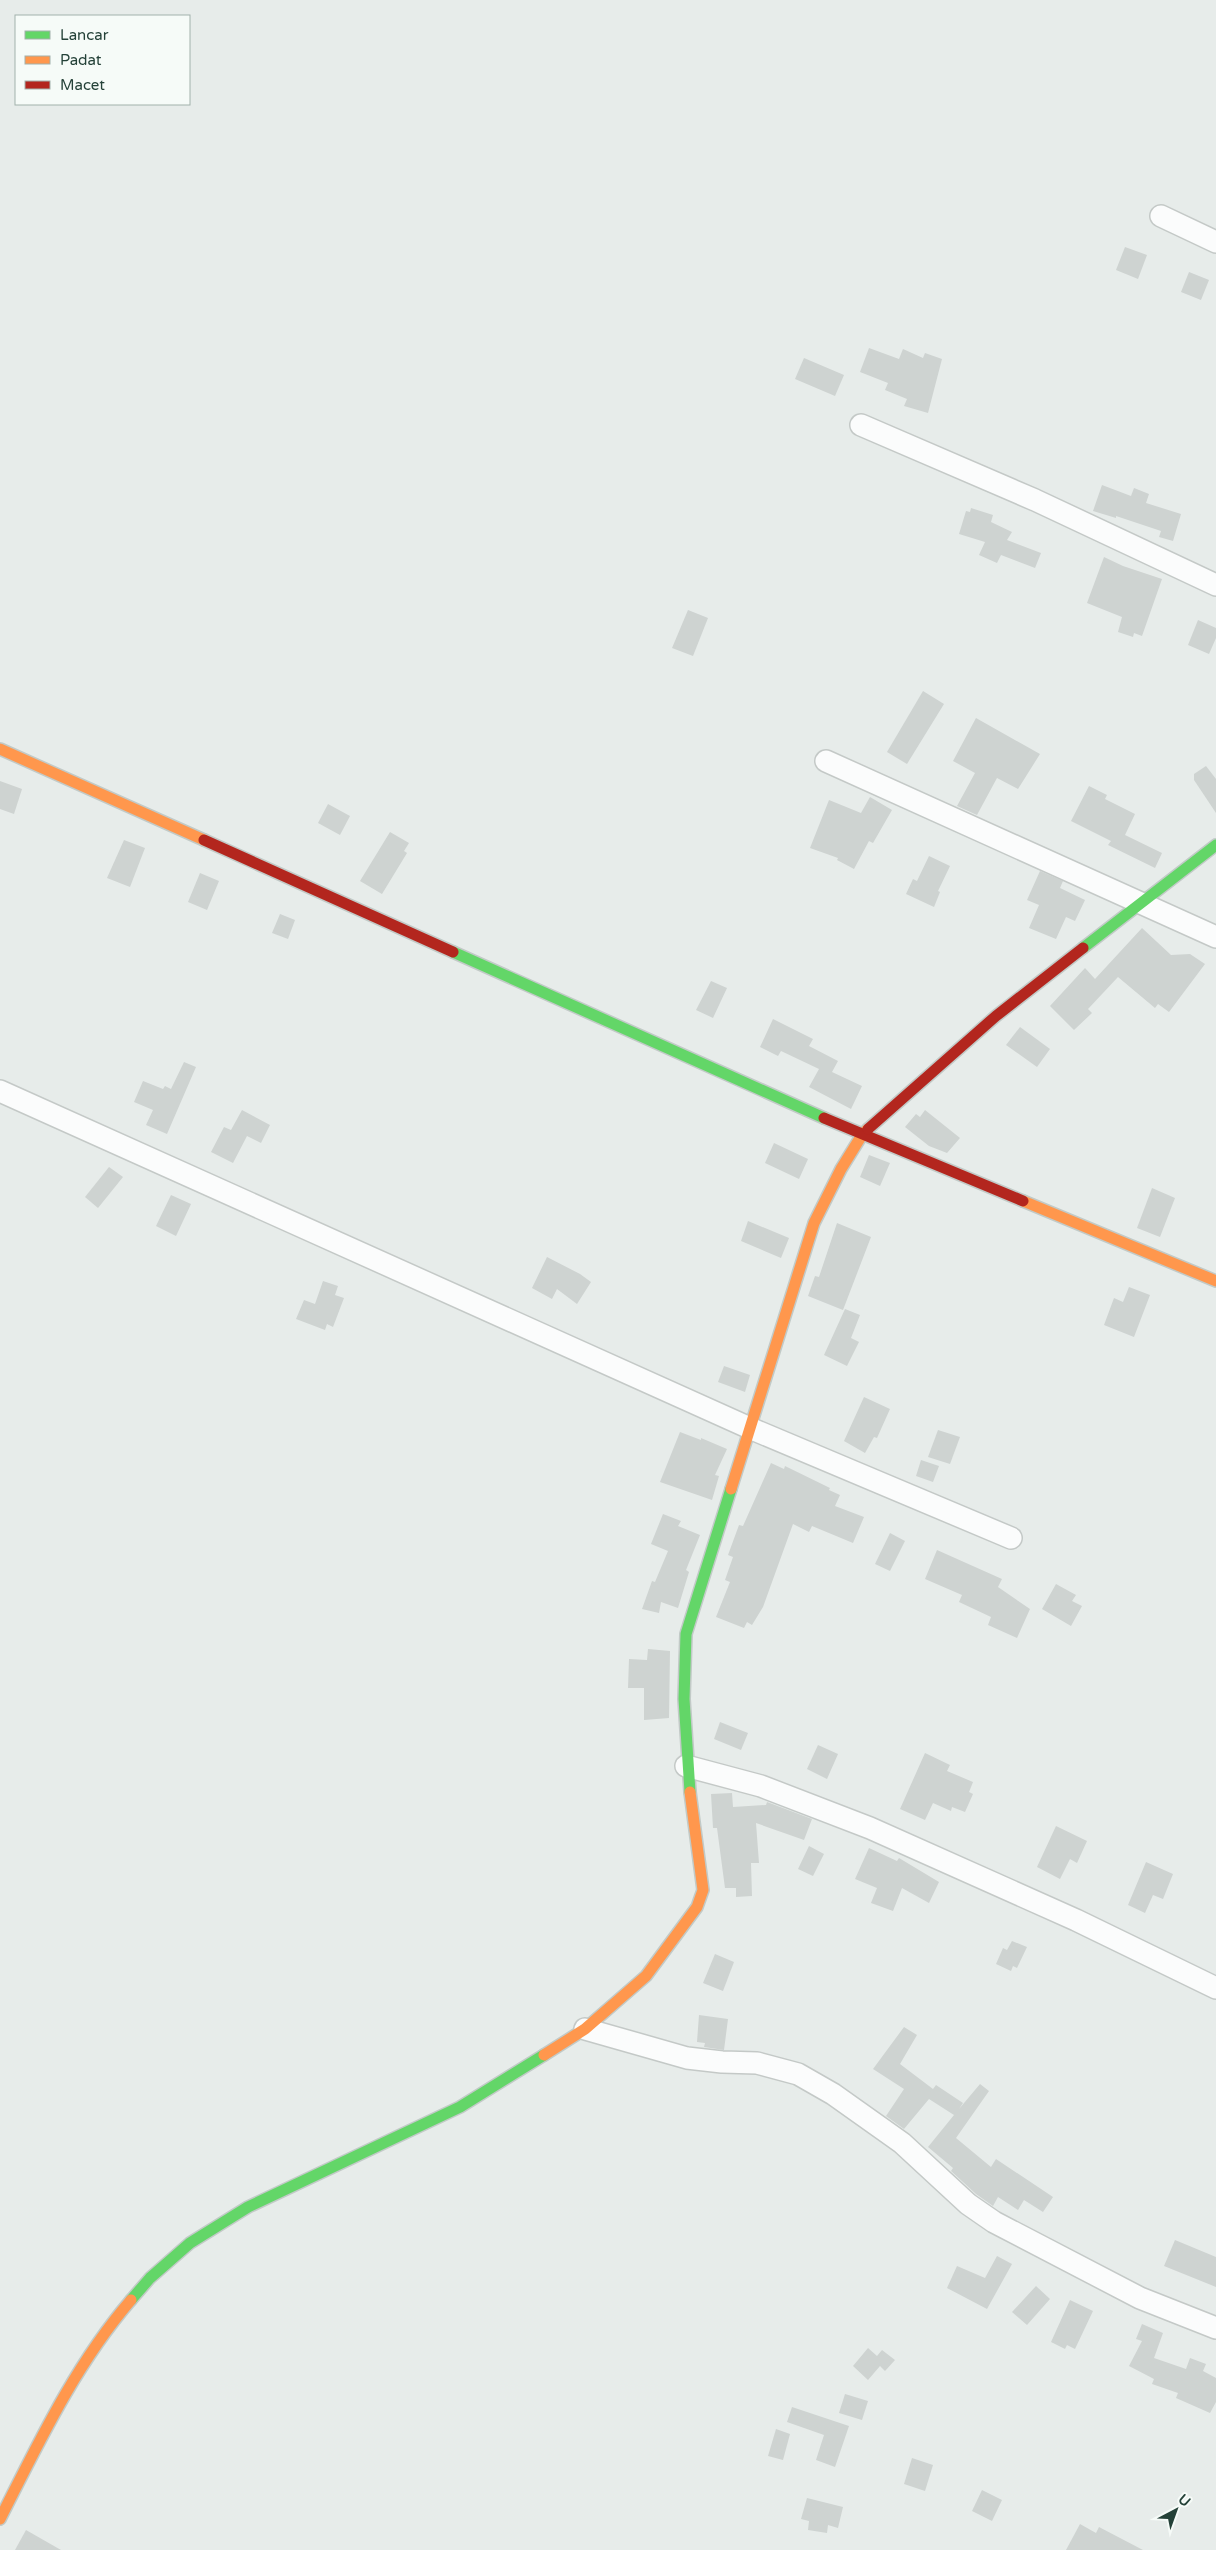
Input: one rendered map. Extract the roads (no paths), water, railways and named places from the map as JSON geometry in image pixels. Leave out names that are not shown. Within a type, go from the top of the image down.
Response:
[{"type":"street","points":[[1161,216],[1216,242]]},
{"type":"street","points":[[861,425],[1035,500],[1216,585]]},
{"type":"street","points":[[0,749],[862,1135],[1216,1280]]},
{"type":"street","points":[[826,761],[1216,937]]},
{"type":"street","points":[[0,2519],[59,2403],[91,2352],[119,2314],[150,2278],[190,2243],[248,2207],[460,2107],[585,2028],[646,1976],[697,1907],[703,1890],[686,1766],[683,1677],[686,1634],[752,1429],[805,1247],[814,1223],[841,1169],[862,1135],[996,1016],[1216,845]]},
{"type":"street","points":[[0,1091],[752,1429],[1011,1538]]},
{"type":"street","points":[[686,1766],[761,1786],[870,1828],[1076,1920],[1216,1988]]},
{"type":"street","points":[[585,2028],[687,2058],[722,2062],[758,2063],[798,2074],[833,2094],[902,2142],[968,2204],[994,2222],[1140,2298],[1216,2328]]}]
